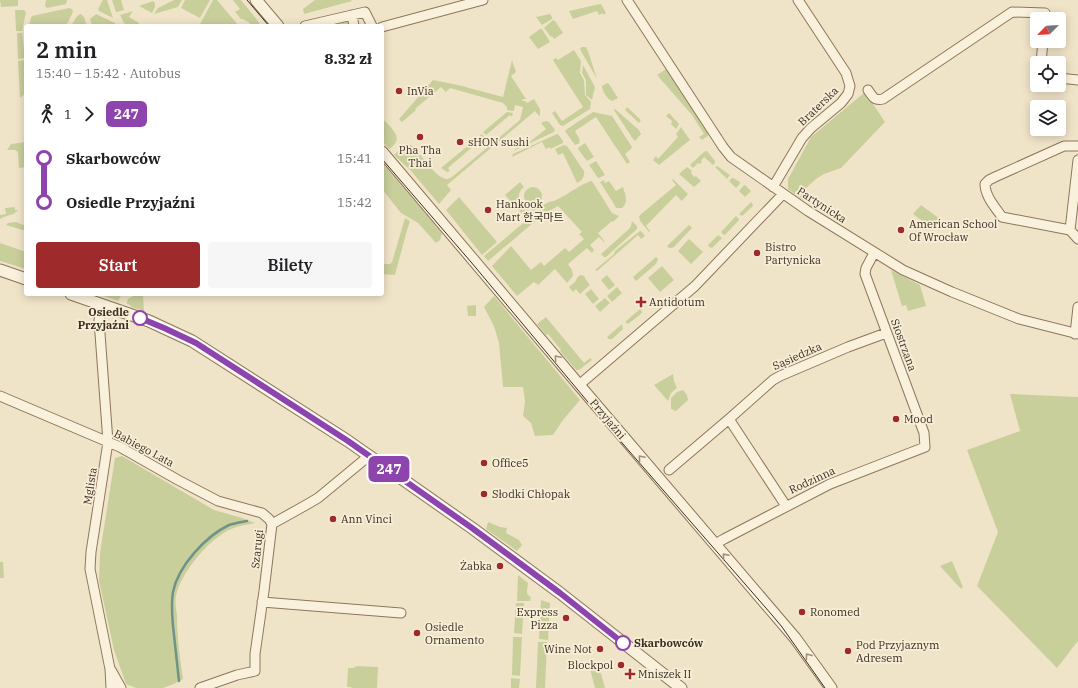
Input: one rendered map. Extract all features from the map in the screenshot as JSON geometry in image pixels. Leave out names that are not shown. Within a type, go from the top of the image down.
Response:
[{"type":"street","points":[[256,0],[276,24]]},
{"type":"street","points":[[384,26],[483,0]]},
{"type":"street","name":"Partynicka","points":[[627,0],[726,152],[736,160],[782,194],[827,224],[903,270],[952,292],[1012,316],[1032,323],[1076,334]]},
{"type":"street","name":"Braterska","points":[[773,187],[802,138],[811,128],[841,103],[848,94],[850,86],[846,73],[798,0]]},
{"type":"street","points":[[314,24],[365,12],[371,24]]},
{"type":"street","points":[[868,90],[874,98],[878,100],[883,99],[1012,12],[1030,13]]},
{"type":"street","points":[[352,15],[354,24]]},
{"type":"street","points":[[1066,79],[1078,80]]},
{"type":"street","points":[[1078,146],[1064,146],[995,177],[985,184],[985,189],[990,200],[1002,217],[1070,230],[1078,238]]},
{"type":"street","name":"Przyjaźni","points":[[384,154],[796,638],[831,688]]},
{"type":"street","points":[[1070,230],[1078,160]]},
{"type":"street","points":[[579,385],[695,286],[782,194]]},
{"type":"street","name":"Siostrzana","points":[[874,253],[866,268],[865,274],[924,433],[925,448]]},
{"type":"street","points":[[0,270],[24,278]]},
{"type":"street","points":[[77,296],[164,328],[192,341],[348,441],[472,528],[560,593],[681,688]]},
{"type":"street","name":"Mglista","points":[[103,305],[99,320],[108,442],[91,552],[90,569],[110,669],[111,688]]},
{"type":"street","points":[[1076,334],[1078,307]]},
{"type":"street","name":"Sąsiedzka","points":[[669,470],[729,420],[773,380],[848,347],[886,333]]},
{"type":"street","name":"Babiego Lata","points":[[0,396],[120,447],[218,501],[262,513],[272,524]]},
{"type":"street","points":[[729,420],[786,506]]},
{"type":"street","name":"Rodzinna","points":[[715,544],[830,484],[925,448]]},
{"type":"street","name":"Szarugi","points":[[200,688],[237,675],[255,671],[255,654],[272,535],[272,524],[318,498],[364,460],[368,454]]},
{"type":"street","points":[[262,602],[401,613]]},
{"type":"street","name":"Mglista","points":[[110,669],[121,688]]},
{"type":"green space","points":[[0,0],[18,0],[18,6],[1,7]]},
{"type":"green space","points":[[46,0],[67,0],[66,4],[47,8],[45,6]]},
{"type":"green space","points":[[103,0],[107,0],[113,18],[99,11],[98,9]]},
{"type":"green space","points":[[112,0],[121,0],[124,10],[116,12]]},
{"type":"green space","points":[[174,0],[182,0],[178,7],[154,14],[158,8]]},
{"type":"green space","points":[[185,0],[210,0],[200,18],[181,8]]},
{"type":"green space","points":[[213,0],[217,0],[237,24],[207,24],[200,24]]},
{"type":"green space","points":[[233,0],[241,0],[260,24],[251,24],[241,19],[235,12],[240,9]]},
{"type":"green space","points":[[315,0],[352,1],[304,14],[303,9]]},
{"type":"green space","points":[[153,1],[155,3],[155,7],[152,13],[139,6]]},
{"type":"green space","points":[[601,4],[606,13],[603,15],[603,13],[599,15],[597,11],[573,19],[569,11]]},
{"type":"green space","points":[[69,8],[72,9],[73,12],[67,24],[30,24],[32,16]]},
{"type":"green space","points":[[15,10],[24,10],[26,12],[22,31],[16,31]]},
{"type":"green space","points":[[133,11],[129,17],[139,23],[126,24],[120,15]]},
{"type":"green space","points":[[81,14],[84,17],[86,24],[72,24],[77,16]]},
{"type":"green space","points":[[96,14],[115,24],[91,24],[90,19]]},
{"type":"green space","points":[[550,14],[552,19],[542,25],[536,17]]},
{"type":"green space","points":[[345,20],[349,23],[349,24],[328,24]]},
{"type":"green space","points":[[553,20],[563,33],[554,39],[544,28]]},
{"type":"green space","points":[[542,29],[550,42],[538,49],[529,37]]},
{"type":"green space","points":[[17,33],[22,33],[24,58],[18,59]]},
{"type":"green space","points":[[586,47],[588,51],[597,79],[581,51],[580,48]]},
{"type":"green space","points":[[574,50],[581,61],[580,73],[584,80],[585,95],[591,102],[590,109],[563,126],[560,125],[552,113],[555,111],[562,121],[583,107],[553,60],[556,58],[558,60]]},
{"type":"green space","points":[[24,60],[24,95],[20,98],[18,61]]},
{"type":"green space","points":[[512,60],[516,72],[511,76],[526,99],[523,99],[522,101],[527,103],[534,99],[540,109],[540,115],[539,116],[535,111],[447,185],[451,190],[439,204],[411,171],[394,155],[404,146],[411,145],[436,173],[444,179],[449,179],[520,120],[523,107],[515,105],[514,111],[507,110],[507,107],[503,103],[450,88],[446,92],[441,87],[402,122],[399,119],[433,80],[503,97]]},
{"type":"green space","points":[[583,65],[595,87],[592,100],[586,95],[586,80],[582,73]]},
{"type":"green space","points":[[666,69],[708,131],[708,136],[702,140],[699,137],[704,134],[692,115],[657,75]]},
{"type":"green space","points":[[607,83],[618,98],[612,101],[607,97],[602,88],[602,86]]},
{"type":"green space","points":[[865,92],[885,122],[841,168],[824,174],[806,188],[804,191],[807,193],[803,200],[788,189],[788,179],[811,137]]},
{"type":"green space","points":[[627,107],[641,120],[639,123],[625,110]]},
{"type":"green space","points":[[615,109],[639,130],[641,134],[635,141],[614,110]]},
{"type":"green space","points":[[507,112],[513,113],[512,117],[510,115],[486,135],[483,132]]},
{"type":"green space","points":[[593,112],[612,116],[632,147],[625,154],[630,162],[627,164],[596,117],[575,131],[580,143],[575,145],[565,131]]},
{"type":"green space","points":[[669,113],[679,124],[676,129],[671,124],[672,121],[666,116]]},
{"type":"green space","points":[[384,120],[393,129],[397,137],[394,145],[389,149],[384,143]]},
{"type":"green space","points":[[546,121],[549,122],[555,130],[554,132],[513,151],[524,142],[527,144],[546,129],[541,123]]},
{"type":"green space","points":[[681,127],[690,140],[659,165],[653,160],[656,156],[658,159],[678,137],[676,134]]},
{"type":"green space","points":[[482,134],[484,137],[448,168],[450,171],[447,172],[441,168]]},
{"type":"green space","points":[[557,134],[563,143],[550,149],[550,147],[546,149],[542,142],[512,157],[513,154]]},
{"type":"green space","points":[[24,142],[24,167],[19,168],[18,152],[15,150],[7,150],[11,144]]},
{"type":"green space","points":[[585,143],[594,157],[587,161],[578,149]]},
{"type":"green space","points":[[564,145],[567,146],[584,171],[583,178],[577,183],[563,153],[558,155],[555,149]]},
{"type":"green space","points":[[705,151],[707,151],[715,163],[713,165],[704,157],[700,164],[698,163],[693,168],[690,165]]},
{"type":"green space","points":[[596,161],[605,175],[599,178],[589,165]]},
{"type":"green space","points":[[384,165],[442,233],[440,240],[436,243],[418,223],[401,213],[384,192]]},
{"type":"green space","points":[[717,166],[730,175],[727,179],[715,167]]},
{"type":"green space","points":[[687,167],[692,171],[691,173],[694,177],[696,176],[701,181],[694,187],[679,174]]},
{"type":"green space","points":[[732,178],[740,182],[736,188],[729,181]]},
{"type":"green space","points":[[673,179],[688,194],[682,201],[676,195],[646,226],[650,231],[649,232],[640,221],[639,217],[676,185],[672,180]]},
{"type":"green space","points":[[604,180],[605,183],[609,181],[616,191],[623,187],[626,201],[622,208],[616,208],[600,182]]},
{"type":"green space","points":[[592,181],[612,213],[619,216],[598,233],[605,242],[599,237],[590,245],[594,250],[592,253],[587,248],[568,264],[572,270],[573,276],[567,283],[555,269],[538,285],[534,282],[517,296],[492,266],[511,246],[531,270],[541,262],[544,266],[565,248],[569,252],[584,239],[579,234],[582,232],[558,206],[541,216],[488,261],[484,256],[528,219],[532,208],[539,207],[556,200]]},
{"type":"green space","points":[[520,182],[524,187],[519,193],[519,201],[514,205],[505,195]]},
{"type":"green space","points":[[744,185],[751,191],[745,197],[739,191]]},
{"type":"green space","points":[[533,187],[539,190],[542,196],[539,202],[533,205],[527,202],[524,196],[527,190]]},
{"type":"green space","points":[[459,197],[497,242],[482,255],[446,210]]},
{"type":"green space","points":[[751,202],[753,206],[742,216],[739,214]]},
{"type":"green space","points":[[521,203],[523,206],[529,208],[526,218],[516,207]]},
{"type":"green space","points":[[921,205],[940,219],[933,229],[913,214]]},
{"type":"green space","points":[[15,207],[15,210],[18,210],[16,212],[0,219],[0,215],[6,214],[5,208]]},
{"type":"green space","points":[[736,216],[739,220],[724,235],[721,232]]},
{"type":"green space","points":[[405,218],[410,221],[395,275],[384,274],[384,264],[390,264],[392,262]]},
{"type":"green space","points":[[632,221],[637,226],[637,229],[606,257],[604,257],[601,254],[629,229]]},
{"type":"green space","points":[[16,222],[24,225],[24,230],[6,225],[8,223]]},
{"type":"green space","points":[[689,225],[692,228],[674,247],[669,248],[667,246]]},
{"type":"green space","points":[[640,231],[645,236],[641,239],[638,235],[597,271],[595,270],[614,254],[615,251]]},
{"type":"green space","points":[[718,235],[722,238],[712,248],[709,247],[708,245]]},
{"type":"green space","points":[[689,239],[703,252],[691,264],[678,251]]},
{"type":"green space","points":[[0,243],[24,251],[24,268],[0,261]]},
{"type":"green space","points":[[656,257],[658,259],[656,264],[636,281],[633,277]]},
{"type":"green space","points":[[662,266],[674,280],[660,292],[648,278]]},
{"type":"green space","points":[[891,270],[920,285],[926,306],[908,311],[906,305],[902,306]]},
{"type":"green space","points":[[580,275],[584,276],[590,285],[580,294],[576,289],[573,292],[569,287]]},
{"type":"green space","points":[[607,275],[615,285],[609,290],[601,280]]},
{"type":"green space","points":[[617,287],[622,293],[612,302],[607,296]]},
{"type":"green space","points":[[591,289],[599,299],[593,304],[585,294]]},
{"type":"green space","points":[[104,296],[121,296],[118,301]]},
{"type":"green space","points":[[133,296],[143,296],[144,311],[131,307],[127,304],[128,299]]},
{"type":"green space","points":[[494,296],[580,400],[563,420],[553,435],[535,436],[531,423],[523,416],[525,402],[523,387],[503,387],[499,343],[494,326],[484,307]]},
{"type":"green space","points":[[605,298],[610,303],[600,312],[595,306]]},
{"type":"green space","points":[[476,305],[476,316],[468,316],[467,306]]},
{"type":"green space","points":[[640,309],[642,312],[641,314],[628,324],[625,322]]},
{"type":"green space","points":[[546,317],[584,363],[590,358],[592,360],[579,370],[576,370],[548,334],[546,335],[537,324]]},
{"type":"green space","points":[[622,324],[623,329],[612,339],[608,339],[607,337]]},
{"type":"green space","points":[[673,374],[677,388],[671,393],[668,401],[654,385]]},
{"type":"green space","points":[[683,390],[687,395],[688,400],[676,411],[671,409],[671,398],[677,392]]},
{"type":"green space","points":[[1010,394],[1078,397],[1078,641],[1057,668],[977,586],[998,532],[967,450],[1020,431]]},
{"type":"green space","points":[[122,456],[214,510],[255,523],[229,530],[221,535],[196,558],[183,578],[176,596],[176,608],[183,679],[163,688],[136,688],[126,684],[114,650],[99,581],[100,553],[115,458]]},
{"type":"green space","points":[[488,522],[507,528],[506,533],[519,540],[522,545],[517,551],[486,529]]},
{"type":"green space","points":[[952,561],[963,587],[961,589],[940,566]]},
{"type":"green space","points":[[0,562],[3,562],[4,578],[0,578]]},
{"type":"green space","points":[[518,575],[528,583],[527,593],[531,597],[530,601],[517,601]]},
{"type":"green space","points":[[541,600],[550,603],[548,640],[539,639]]},
{"type":"green space","points":[[516,603],[524,603],[522,634],[514,633]]},
{"type":"green space","points":[[513,637],[522,637],[520,676],[512,675]]},
{"type":"green space","points":[[538,642],[547,642],[545,688],[536,688]]},
{"type":"green space","points":[[357,666],[378,667],[377,688],[347,687],[348,668]]},
{"type":"green space","points":[[596,667],[600,670],[605,688],[595,688],[590,669]]},
{"type":"green space","points":[[511,678],[520,679],[519,688],[511,688]]},
{"type":"waterway","points":[[179,681],[172,609],[173,592],[176,582],[187,562],[211,536],[229,525],[247,521]]},
{"type":"tram line","points":[[247,0],[267,24]]},
{"type":"tram line","points":[[384,161],[471,262],[623,444],[772,615],[825,688]]},
{"type":"bus line","name":"247","points":[[140,318],[196,343],[348,441],[445,508],[519,562],[623,643]]},
{"type":"place","name":"InVia","points":[[399,91]]},
{"type":"place","name":"Pha Tha Thai","points":[[420,137]]},
{"type":"place","name":"sHON sushi","points":[[460,142]]},
{"type":"place","name":"Hankook Mart 한국마트","points":[[488,210]]},
{"type":"place","name":"American School Of Wrocław","points":[[901,230]]},
{"type":"place","name":"Bistro Partynicka","points":[[757,253]]},
{"type":"place","name":"Antidotum","points":[[641,302]]},
{"type":"place","name":"Osiedle Przyjaźni","points":[[140,318]]},
{"type":"place","name":"Mood","points":[[896,419]]},
{"type":"place","name":"Office5","points":[[484,463]]},
{"type":"place","name":"Słodki Chłopak","points":[[484,494]]},
{"type":"place","name":"Ann Vinci","points":[[333,519]]},
{"type":"place","name":"Żabka","points":[[500,566]]},
{"type":"place","name":"Ronomed","points":[[802,612]]},
{"type":"place","name":"Express Pizza","points":[[566,618]]},
{"type":"place","name":"Osiedle Ornamento","points":[[417,633]]},
{"type":"place","name":"Skarbowców","points":[[623,643]]},
{"type":"place","name":"Wine Not","points":[[600,649]]},
{"type":"place","name":"Pod Przyjaznym Adresem","points":[[848,651]]},
{"type":"place","name":"Blockpol","points":[[621,665]]},
{"type":"place","name":"Mniszek II","points":[[630,674]]}]
